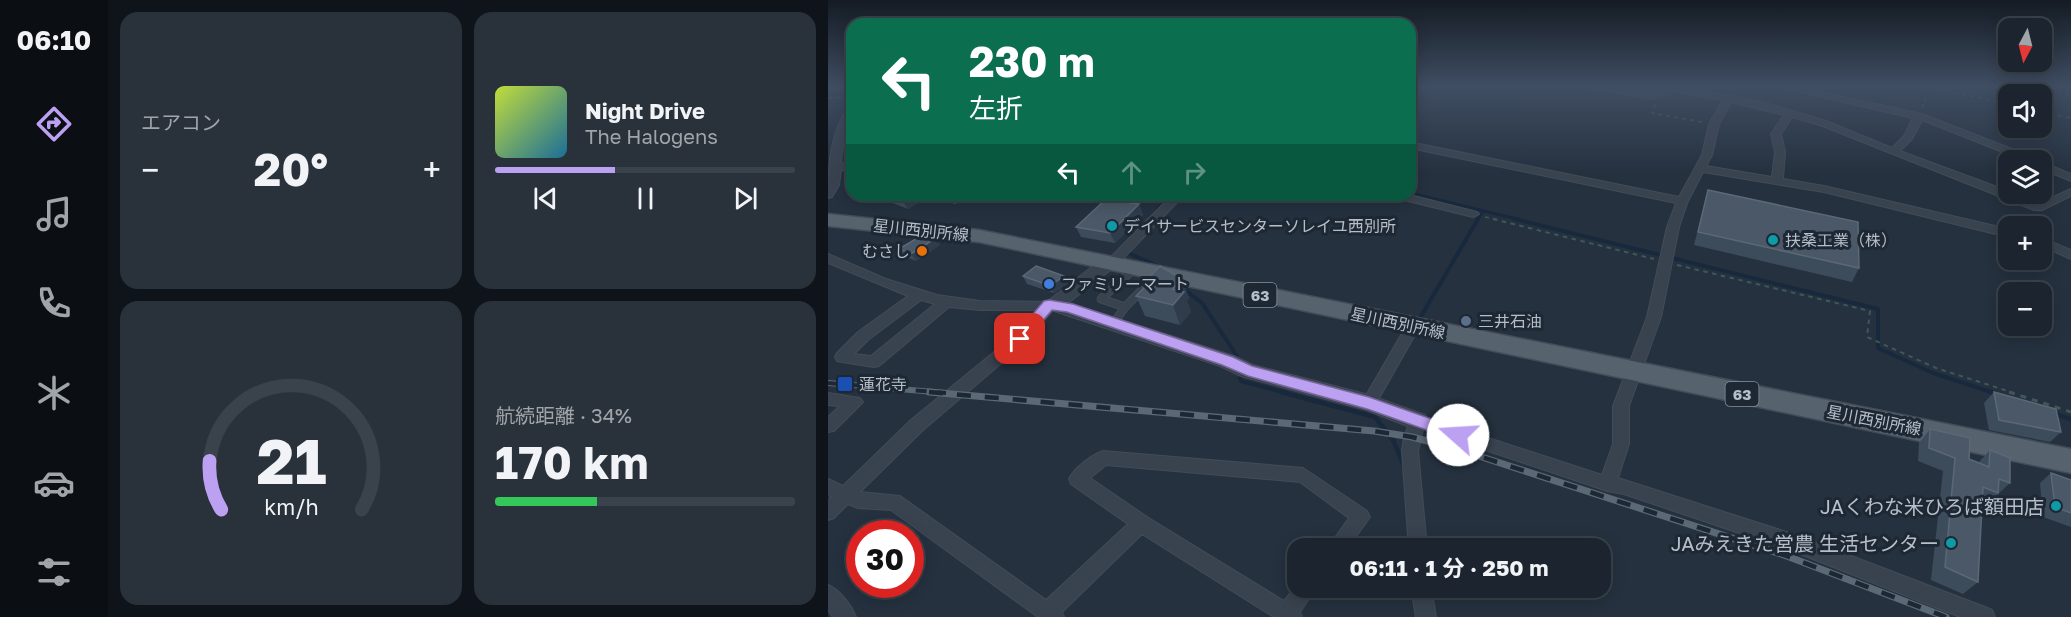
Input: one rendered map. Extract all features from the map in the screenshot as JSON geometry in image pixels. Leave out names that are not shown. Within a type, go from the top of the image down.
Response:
[{"type":"main road","name":"星川西別所線","points":[[828,220],[979,236],[1134,269],[1155,280],[1413,326],[2071,461]]},
{"type":"street","points":[[1607,484],[1621,444],[1621,406],[1654,317],[1673,227],[1682,201],[1707,155],[1714,124],[1719,115]]},
{"type":"street","points":[[1778,180],[1780,152],[1776,134],[1788,115]]},
{"type":"street","points":[[1798,115],[2038,208],[2071,192]]},
{"type":"street","points":[[1913,115],[2006,150]]},
{"type":"street","points":[[1893,152],[1908,137],[1919,116]]},
{"type":"street","points":[[828,195],[834,188],[840,129],[846,118]]},
{"type":"street","points":[[1416,146],[1682,201]]},
{"type":"street","points":[[836,166],[846,167]]},
{"type":"street","points":[[1699,168],[1824,189],[1998,230]]},
{"type":"street","points":[[2052,169],[2071,178]]},
{"type":"street","points":[[1416,200],[1473,214]]},
{"type":"street","points":[[828,512],[836,491],[971,383],[1020,339],[1051,305],[1109,264],[1172,201]]},
{"type":"street","points":[[2052,246],[2071,255]]},
{"type":"street","points":[[828,258],[919,295],[947,301],[1025,306],[1051,305],[1227,361],[1248,371],[1369,403],[1607,484],[1624,486],[1796,544],[1985,617]]},
{"type":"street","points":[[919,295],[863,336],[842,357],[874,362],[947,301]]},
{"type":"street","points":[[1369,403],[1413,326]]},
{"type":"street","points":[[828,399],[855,402],[828,426]]},
{"type":"street","points":[[1417,538],[1410,451],[1412,436],[1418,421]]},
{"type":"street","points":[[1300,598],[1289,615],[1141,523],[1077,479],[1103,458],[1303,476],[1361,517],[1345,538]]},
{"type":"street","points":[[836,491],[858,500],[894,502],[1051,614],[1141,523]]},
{"type":"street","points":[[828,595],[846,617]]},
{"type":"street","points":[[1423,598],[1426,617]]},
{"type":"lane","points":[[1125,307],[1101,299],[1134,269]]},
{"type":"lane","points":[[1113,324],[1125,307],[1155,280]]},
{"type":"path","points":[[1662,115],[1714,124]]},
{"type":"path","points":[[2056,115],[2071,118]]},
{"type":"path","points":[[1487,218],[1667,259],[1870,310],[1867,337],[1936,368],[2071,412]]},
{"type":"building","name":"扶桑工業（株）","points":[[1708,190],[1858,222],[1859,268],[1698,232]]},
{"type":"building","points":[[1104,201],[1139,204],[1110,233],[1076,227]]},
{"type":"building","points":[[924,234],[936,238],[911,254],[899,249]]},
{"type":"building","points":[[1036,266],[1064,276],[1050,286],[1023,276]]},
{"type":"building","points":[[1160,266],[1182,279],[1173,289],[1184,292],[1173,305],[1136,296],[1145,287],[1141,286]]},
{"type":"building","points":[[1994,392],[2056,409],[2061,432],[1999,420]]},
{"type":"building","points":[[1930,429],[1970,438],[1969,459],[1989,467],[1990,450],[2010,458],[2010,483],[1999,479],[1998,493],[1983,487],[1978,582],[1945,567],[1955,458],[1929,448]]},
{"type":"building","points":[[2051,473],[2071,480],[2071,513],[2055,507]]},
{"type":"waterway","points":[[1416,194],[1521,220]]},
{"type":"waterway","points":[[1149,219],[1165,201]]},
{"type":"waterway","points":[[1477,220],[1483,211]]},
{"type":"waterway","points":[[1420,318],[1478,219]]},
{"type":"waterway","points":[[1515,219],[1878,309],[1878,348],[1933,373],[1994,393]]},
{"type":"waterway","points":[[1130,254],[1154,264]]},
{"type":"waterway","points":[[1185,290],[1202,303],[1237,356]]},
{"type":"waterway","points":[[1240,378],[1241,381],[1287,393]]},
{"type":"waterway","points":[[1281,392],[1375,417],[1393,440],[1405,468]]},
{"type":"waterway","points":[[1990,392],[1996,394]]},
{"type":"waterway","points":[[2055,414],[2071,419]]},
{"type":"railway","points":[[828,383],[946,393]]},
{"type":"railway","points":[[929,392],[1374,431],[1412,437],[1454,448],[1784,555],[1946,617]]},
{"type":"place","name":"デイサービスセンターソレイユ西別所","points":[[1112,226]]},
{"type":"place","name":"扶桑工業（株）","points":[[1773,240]]},
{"type":"place","name":"むさし","points":[[922,251]]},
{"type":"place","name":"ファミリーマート","points":[[1049,284]]},
{"type":"place","name":"三井石油","points":[[1466,321]]},
{"type":"place","name":"蓮花寺","points":[[845,384]]},
{"type":"place","name":"JAくわな米ひろば額田店","points":[[2056,506]]},
{"type":"place","name":"JAみえきた営農 生活センター","points":[[1951,543]]},
{"type":"route","points":[[1020,339],[1049,305],[1068,308],[1227,361],[1248,371],[1369,403],[1458,435]]}]
